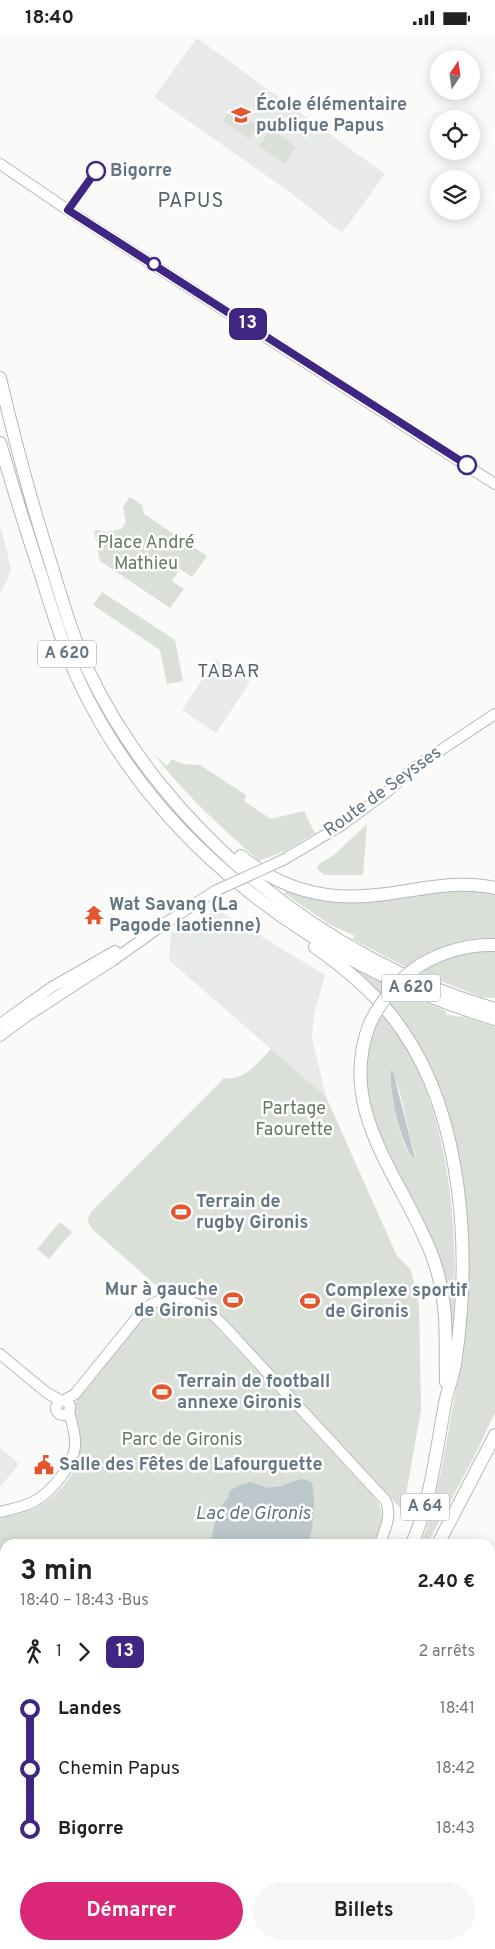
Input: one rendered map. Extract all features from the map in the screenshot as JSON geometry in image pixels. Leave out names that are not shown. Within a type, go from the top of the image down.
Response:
[{"type":"highway","name":"A 620","points":[[0,378],[34,513],[69,621],[86,663],[105,701],[127,739],[147,768],[205,836],[290,906],[336,938],[413,979],[446,993],[495,1009]]},
{"type":"highway","name":"A 620","points":[[0,443],[30,543],[65,647],[86,694],[112,741],[150,794],[188,837],[248,891],[292,924],[383,975],[443,1002],[495,1019]]},
{"type":"highway","points":[[185,812],[206,826],[251,864],[268,875],[306,891],[329,896],[350,897],[451,885],[474,885],[495,888]]},
{"type":"highway","points":[[292,924],[299,935],[343,967],[374,995],[401,1027],[418,1054],[439,1104],[456,1179],[461,1242],[461,1294],[458,1343],[455,1367],[446,1395]]},
{"type":"highway","points":[[446,1395],[447,1323],[441,1284],[426,1241],[380,1151],[369,1125],[364,1105],[360,1072],[364,1040],[370,1023],[386,997],[404,977],[420,965],[450,950],[472,945],[495,945]]},
{"type":"highway","name":"A 64","points":[[414,1539],[426,1505],[446,1395]]},
{"type":"highway","name":"A 64","points":[[441,1539],[495,1435]]},
{"type":"street","points":[[0,164],[68,210],[495,484]]},
{"type":"street","name":"Route de Seysses","points":[[0,1024],[52,987],[106,957],[179,908],[283,860],[342,825],[388,791],[415,767],[495,714]]},
{"type":"street","name":"Route de Seysses","points":[[0,1036],[215,891]]},
{"type":"street","points":[[63,1407],[138,1318],[153,1308],[168,1302],[181,1301],[202,1306],[225,1327],[386,1501],[389,1516],[382,1539]]},
{"type":"street","points":[[0,1355],[63,1407],[71,1424],[75,1444],[73,1457],[66,1469],[41,1497],[27,1504],[0,1511]]},
{"type":"shaded area","name":"École élémentaire publique Papus","points":[[197,38],[385,174],[342,233],[287,190],[154,97]]},
{"type":"shaded area","points":[[0,524],[11,569],[0,594]]},
{"type":"shaded area","points":[[216,659],[250,682],[216,733],[182,710]]},
{"type":"shaded area","points":[[218,910],[325,975],[314,1014],[312,1038],[326,1097],[169,960],[171,933]]},
{"type":"shaded area","points":[[0,1448],[19,1464],[0,1487]]},
{"type":"green space","points":[[232,108],[258,126],[249,139],[223,121]]},
{"type":"green space","points":[[274,131],[296,147],[284,164],[259,146],[268,133],[272,135]]},
{"type":"green space","name":"Place André Mathieu","points":[[130,497],[142,505],[144,514],[207,556],[192,577],[180,569],[172,581],[184,589],[170,608],[100,561],[94,531],[106,532],[121,529],[126,522],[123,507]]},
{"type":"green space","points":[[102,592],[175,640],[183,681],[167,684],[160,650],[93,605]]},
{"type":"green space","points":[[154,754],[167,766],[172,759],[182,764],[200,765],[246,795],[244,801],[271,819],[304,811],[315,833],[285,851],[259,861],[191,797]]},
{"type":"green space","points":[[367,824],[363,875],[325,875],[317,869],[319,864],[334,855]]},
{"type":"green space","points":[[450,890],[495,893],[495,938],[471,939],[448,945],[437,949],[406,967],[352,939],[355,936],[329,924],[284,893],[287,891],[320,899]]},
{"type":"green space","points":[[495,950],[495,998],[481,997],[420,973],[448,957]]},
{"type":"green space","points":[[354,967],[388,985],[380,994],[352,968]]},
{"type":"green space","points":[[399,991],[446,1011],[447,1015],[464,1017],[495,1027],[495,1413],[472,1461],[430,1539],[423,1539],[441,1472],[459,1373],[465,1315],[442,1099],[422,1050],[407,1025],[388,1004]]},
{"type":"green space","points":[[382,1013],[392,1024],[406,1047],[421,1078],[433,1110],[442,1145],[452,1216],[455,1287],[453,1321],[450,1307],[380,1140],[370,1107],[366,1077],[369,1046]],"holes":[[[391,1070],[396,1080],[409,1134],[416,1156],[407,1149],[401,1134],[393,1097]]]},
{"type":"green space","name":"Complexe sportif de Gironis","points":[[271,1049],[326,1097],[397,1256],[411,1270],[419,1304],[421,1410],[403,1511],[216,1311],[178,1289],[166,1294],[92,1229],[88,1222],[91,1212],[224,1078],[238,1077],[244,1074],[256,1065]]},
{"type":"green space","points":[[60,1222],[72,1232],[49,1259],[37,1249]]},
{"type":"green space","name":"Parc de Gironis","points":[[168,1305],[180,1306],[200,1313],[210,1320],[376,1499],[382,1516],[376,1539],[0,1539],[0,1519],[39,1506],[56,1494],[70,1478],[78,1459],[79,1449],[74,1414],[75,1403],[143,1317]]},
{"type":"water","points":[[391,1070],[393,1071],[415,1158],[410,1153],[400,1131],[394,1103]]},
{"type":"water","name":"Lac de Gironis","points":[[300,1479],[312,1483],[314,1511],[310,1539],[211,1539],[218,1509],[228,1498],[229,1492],[237,1486],[250,1482],[268,1488],[281,1486]]},
{"type":"bus line","name":"13","points":[[96,171],[68,210],[467,465]]},
{"type":"place","name":"École élémentaire publique Papus","points":[[241,115]]},
{"type":"place","name":"Bigorre","points":[[96,171]]},
{"type":"place","name":"Wat Savang (La Pagode laotienne)","points":[[94,915]]},
{"type":"place","name":"Terrain de rugby Gironis","points":[[181,1212]]},
{"type":"place","name":"Mur à gauche de Gironis","points":[[233,1300]]},
{"type":"place","name":"Complexe sportif de Gironis","points":[[310,1301]]},
{"type":"place","name":"Terrain de football annexe Gironis","points":[[162,1392]]},
{"type":"place","name":"Salle des Fêtes de Lafourguette","points":[[44,1465]]},
{"type":"district","name":"PAPUS","points":[[191,202]]},
{"type":"district","name":"TABAR","points":[[229,672]]},
{"type":"park label","name":"Partage Faourette","points":[[294,1120]]}]
